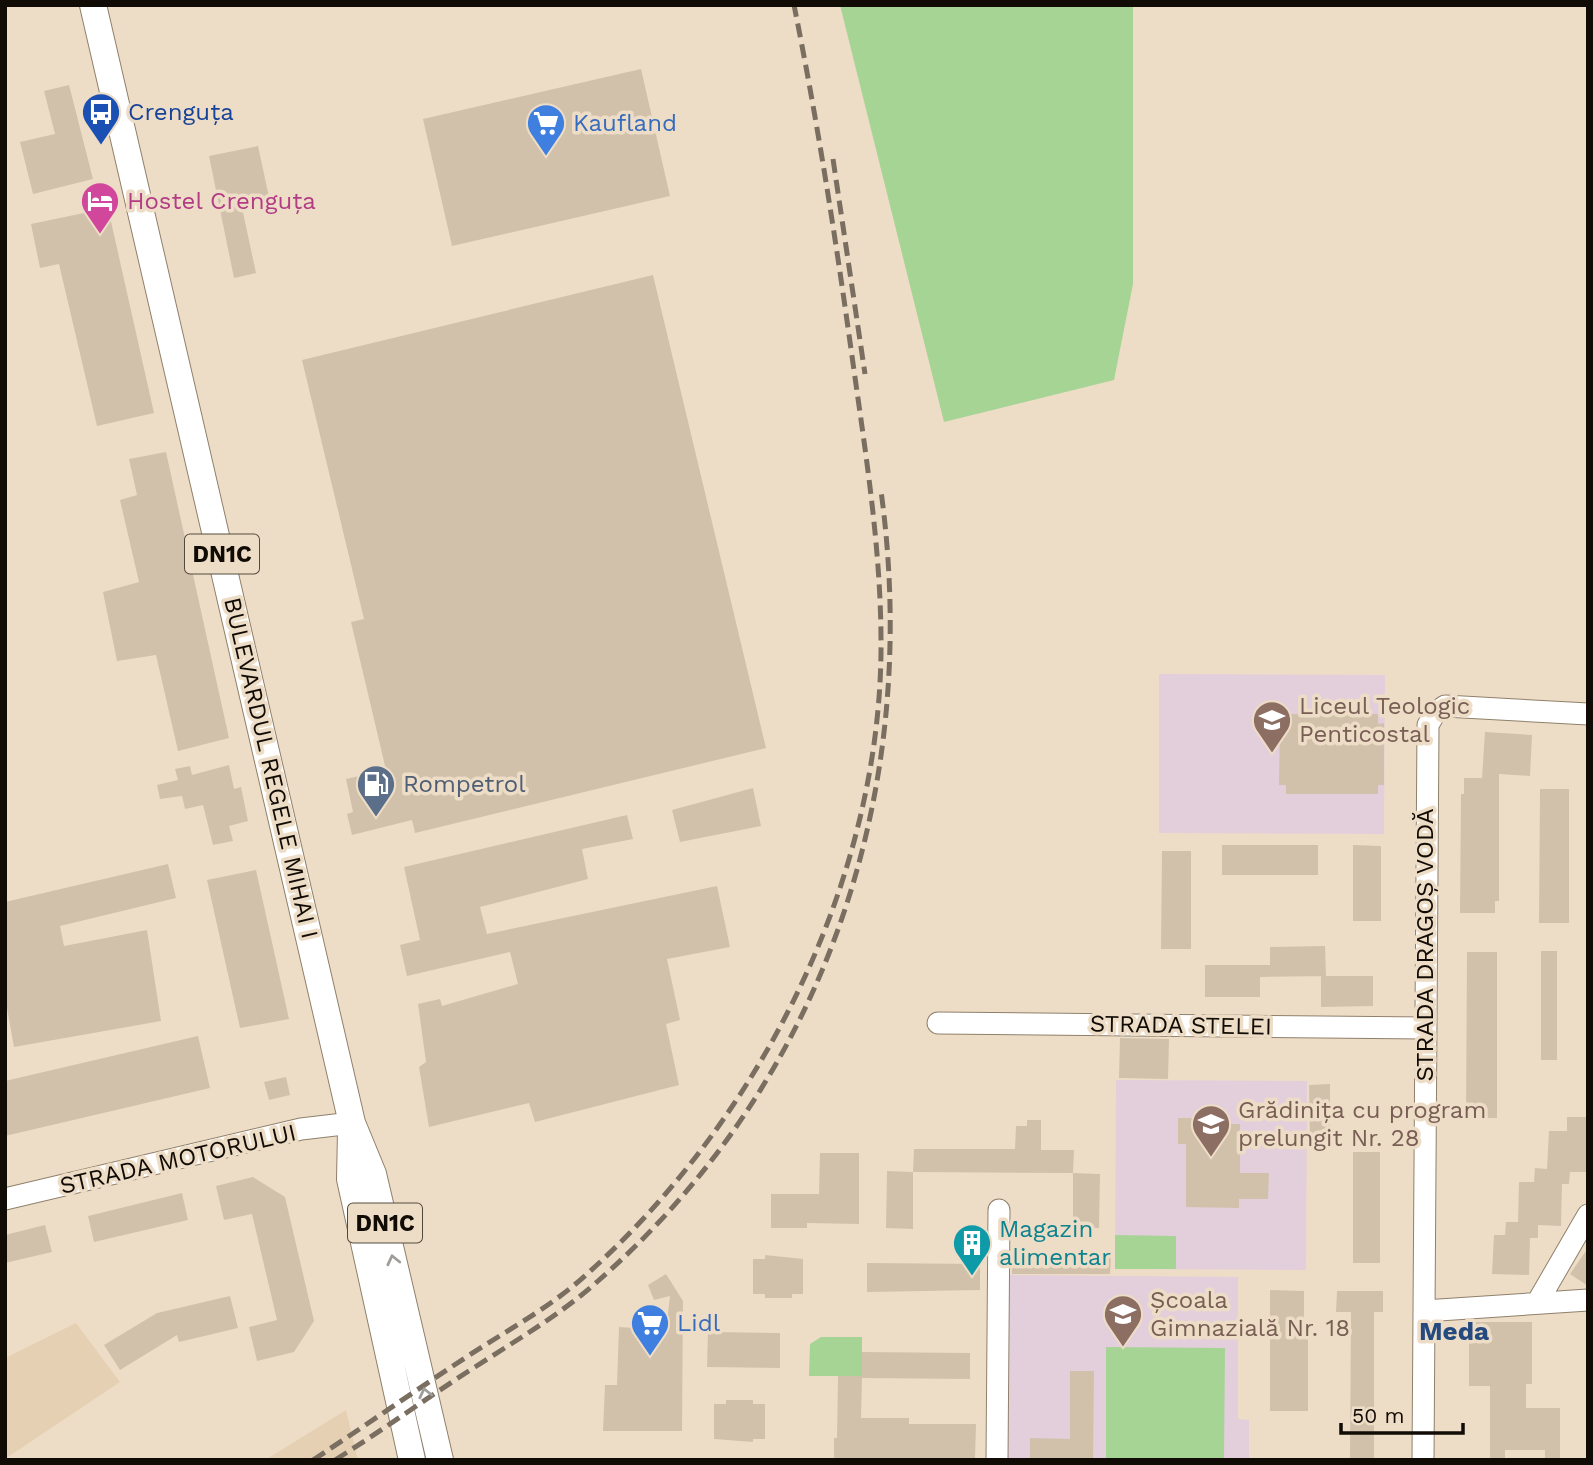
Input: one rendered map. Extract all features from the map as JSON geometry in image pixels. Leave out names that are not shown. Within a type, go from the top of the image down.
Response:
[{"type":"main road","name":"BULEVARDUL REGELE MIHAI I","points":[[93,5],[352,1123],[373,1174],[440,1460]]},
{"type":"main road","name":"BULEVARDUL REGELE MIHAI I","points":[[352,1123],[350,1179],[412,1460]]},
{"type":"street","name":"STRADA DRAGOȘ VODĂ","points":[[1423,1460],[1428,725],[1435,713],[1445,706],[1588,714]]},
{"type":"street","name":"STRADA STELEI","points":[[938,1023],[1424,1028]]},
{"type":"street","name":"STRADA MOTORULUI","points":[[5,1199],[301,1129],[352,1123]]},
{"type":"street","points":[[997,1460],[999,1210]]},
{"type":"street","points":[[1537,1303],[1588,1215]]},
{"type":"street","points":[[1424,1311],[1588,1300]]},
{"type":"shaded area","name":"Liceul Teologic Penticostal","points":[[1159,674],[1385,675],[1384,834],[1159,833]]},
{"type":"shaded area","name":"Grădinița cu program prelungit Nr. 28","points":[[1116,1080],[1307,1081],[1306,1270],[1115,1269]]},
{"type":"shaded area","name":"Școala Gimnazială Nr. 18","points":[[1008,1275],[1238,1277],[1238,1419],[1249,1420],[1249,1460],[1007,1460]]},
{"type":"shaded area","points":[[76,1323],[120,1382],[5,1459],[5,1358]]},
{"type":"shaded area","points":[[346,1410],[358,1460],[265,1460]]},
{"type":"green space","points":[[840,5],[1133,5],[1133,284],[1114,380],[944,422]]},
{"type":"green space","points":[[1115,1235],[1176,1236],[1176,1269],[1115,1269]]},
{"type":"green space","points":[[821,1337],[862,1337],[862,1376],[809,1376],[810,1344]]},
{"type":"green space","points":[[1106,1347],[1225,1348],[1224,1458],[1106,1458]]},
{"type":"building","name":"Kaufland","points":[[641,69],[670,196],[452,246],[423,119]]},
{"type":"building","points":[[69,85],[93,179],[33,194],[20,142],[55,134],[44,91]]},
{"type":"building","points":[[258,146],[269,197],[241,203],[256,273],[234,278],[209,156]]},
{"type":"building","points":[[108,208],[154,413],[97,426],[59,264],[40,268],[31,224]]},
{"type":"building","points":[[653,275],[766,748],[415,833],[412,820],[352,835],[347,814],[353,812],[346,779],[386,770],[351,622],[364,619],[302,360]]},
{"type":"building","points":[[166,452],[229,738],[178,751],[156,655],[117,661],[103,592],[139,582],[120,500],[137,495],[129,459]]},
{"type":"building","points":[[1286,714],[1378,714],[1378,724],[1384,723],[1384,785],[1378,785],[1378,794],[1286,794],[1286,785],[1279,785],[1280,723],[1286,723]]},
{"type":"building","points":[[1485,732],[1532,735],[1530,776],[1499,774],[1499,901],[1495,901],[1495,913],[1460,913],[1461,794],[1464,794],[1464,778],[1482,778]]},
{"type":"building","points":[[229,765],[234,789],[241,787],[248,821],[229,826],[233,841],[213,845],[203,805],[185,809],[182,796],[160,799],[157,785],[178,780],[175,769],[190,766],[192,775]]},
{"type":"building","points":[[753,788],[761,826],[680,842],[672,810]]},
{"type":"building","points":[[1540,789],[1569,789],[1569,923],[1539,923]]},
{"type":"building","points":[[627,815],[633,839],[582,849],[588,879],[480,907],[487,934],[717,886],[730,947],[667,959],[680,1020],[666,1024],[679,1085],[535,1122],[529,1103],[429,1127],[419,1067],[426,1062],[418,1004],[440,999],[442,1006],[518,984],[510,952],[407,976],[400,945],[420,940],[404,867]]},
{"type":"building","points":[[1222,845],[1318,845],[1318,875],[1222,875]]},
{"type":"building","points":[[1353,845],[1381,846],[1381,921],[1353,921]]},
{"type":"building","points":[[1162,851],[1191,851],[1191,949],[1161,949]]},
{"type":"building","points":[[168,864],[176,898],[60,926],[64,946],[147,930],[161,1021],[14,1047],[5,997],[5,902]]},
{"type":"building","points":[[256,870],[289,1019],[240,1028],[207,880]]},
{"type":"building","points":[[1325,946],[1326,976],[1260,977],[1260,997],[1205,997],[1205,965],[1270,965],[1270,947]]},
{"type":"building","points":[[1541,951],[1557,951],[1557,1060],[1541,1060]]},
{"type":"building","points":[[1467,952],[1497,952],[1497,1118],[1466,1118]]},
{"type":"building","points":[[1321,976],[1373,976],[1373,1006],[1321,1007]]},
{"type":"building","points":[[198,1036],[210,1088],[5,1136],[5,1081]]},
{"type":"building","points":[[1120,1038],[1169,1039],[1168,1079],[1119,1078]]},
{"type":"building","points":[[286,1077],[290,1095],[269,1100],[264,1082]]},
{"type":"building","points":[[1330,1084],[1330,1141],[1310,1142],[1309,1085]]},
{"type":"building","points":[[1567,1117],[1588,1117],[1588,1172],[1570,1172],[1569,1184],[1562,1184],[1561,1226],[1538,1225],[1538,1238],[1530,1238],[1529,1275],[1492,1274],[1494,1235],[1505,1235],[1506,1222],[1518,1222],[1519,1182],[1534,1182],[1535,1168],[1547,1169],[1549,1131],[1567,1131]]},
{"type":"building","points":[[1178,1118],[1214,1118],[1214,1124],[1240,1124],[1240,1173],[1269,1173],[1268,1199],[1239,1199],[1239,1208],[1186,1207],[1186,1144],[1178,1144]]},
{"type":"building","points":[[1027,1120],[1041,1120],[1041,1150],[1074,1150],[1073,1173],[913,1172],[914,1149],[1015,1149],[1016,1126],[1027,1126]]},
{"type":"building","points":[[1353,1152],[1380,1152],[1380,1263],[1353,1263]]},
{"type":"building","points":[[820,1153],[859,1153],[859,1224],[807,1223],[807,1228],[771,1228],[771,1194],[819,1194]]},
{"type":"building","points":[[887,1171],[913,1172],[913,1229],[886,1228]]},
{"type":"building","points":[[1073,1173],[1100,1174],[1099,1228],[1073,1228]]},
{"type":"building","points":[[253,1177],[285,1197],[314,1321],[294,1352],[257,1361],[249,1327],[277,1320],[252,1214],[224,1220],[216,1186]]},
{"type":"building","points":[[182,1193],[188,1220],[94,1242],[88,1216]]},
{"type":"building","points":[[45,1225],[52,1252],[5,1263],[5,1235]]},
{"type":"building","points":[[1588,1248],[1588,1286],[1570,1274]]},
{"type":"building","points":[[1012,1254],[1111,1255],[1110,1274],[1012,1274]]},
{"type":"building","points":[[765,1255],[803,1259],[803,1294],[792,1294],[792,1298],[765,1298],[765,1294],[753,1294],[753,1259],[765,1259]]},
{"type":"building","points":[[867,1263],[980,1264],[980,1290],[867,1292]]},
{"type":"building","name":"Lidl","points":[[666,1274],[683,1301],[682,1431],[603,1431],[605,1385],[617,1385],[619,1327],[666,1330],[670,1296],[654,1300],[648,1285]]},
{"type":"building","points":[[1270,1290],[1304,1291],[1304,1325],[1308,1325],[1308,1411],[1270,1411]]},
{"type":"building","points":[[1337,1291],[1383,1291],[1383,1312],[1374,1312],[1374,1460],[1350,1460],[1351,1312],[1336,1312]]},
{"type":"building","points":[[230,1296],[238,1328],[179,1342],[177,1335],[120,1370],[104,1345],[157,1313]]},
{"type":"building","points":[[1469,1322],[1532,1322],[1532,1384],[1526,1384],[1526,1408],[1560,1408],[1560,1460],[1545,1460],[1545,1450],[1505,1450],[1505,1460],[1490,1460],[1490,1386],[1469,1386]]},
{"type":"building","points":[[708,1332],[780,1333],[780,1368],[707,1367]]},
{"type":"building","points":[[862,1352],[970,1353],[970,1379],[862,1378],[861,1418],[909,1418],[909,1424],[976,1424],[975,1460],[834,1460],[838,1376],[862,1376]]},
{"type":"building","points":[[1070,1371],[1094,1371],[1093,1460],[1030,1460],[1030,1438],[1070,1439]]},
{"type":"building","points":[[726,1400],[753,1400],[753,1404],[765,1404],[765,1439],[753,1439],[753,1442],[714,1439],[714,1404],[726,1404]]},
{"type":"railway","points":[[313,1460],[559,1297],[587,1274],[649,1213],[705,1145],[754,1072],[797,993],[832,912],[858,827],[875,740],[881,615],[872,501],[845,306],[818,134],[794,5]]},
{"type":"railway","points":[[833,159],[865,374]]},
{"type":"railway","points":[[335,1460],[569,1305],[598,1281],[677,1202],[744,1115],[799,1022],[840,923],[870,819],[886,712],[890,602],[881,491]]},
{"type":"place","name":"Crenguța","points":[[101,146]]},
{"type":"place","name":"Kaufland","points":[[546,157]]},
{"type":"place","name":"Hostel Crenguța","points":[[100,235]]},
{"type":"place","name":"Liceul Teologic Penticostal","points":[[1272,754]]},
{"type":"place","name":"Rompetrol","points":[[376,818]]},
{"type":"place","name":"Grădinița cu program prelungit Nr. 28","points":[[1211,1158]]},
{"type":"place","name":"Magazin alimentar","points":[[972,1277]]},
{"type":"place","name":"Școala Gimnazială Nr. 18","points":[[1123,1348]]},
{"type":"place","name":"Lidl","points":[[650,1357]]},
{"type":"district","name":"Meda","points":[[1454,1331]]}]
